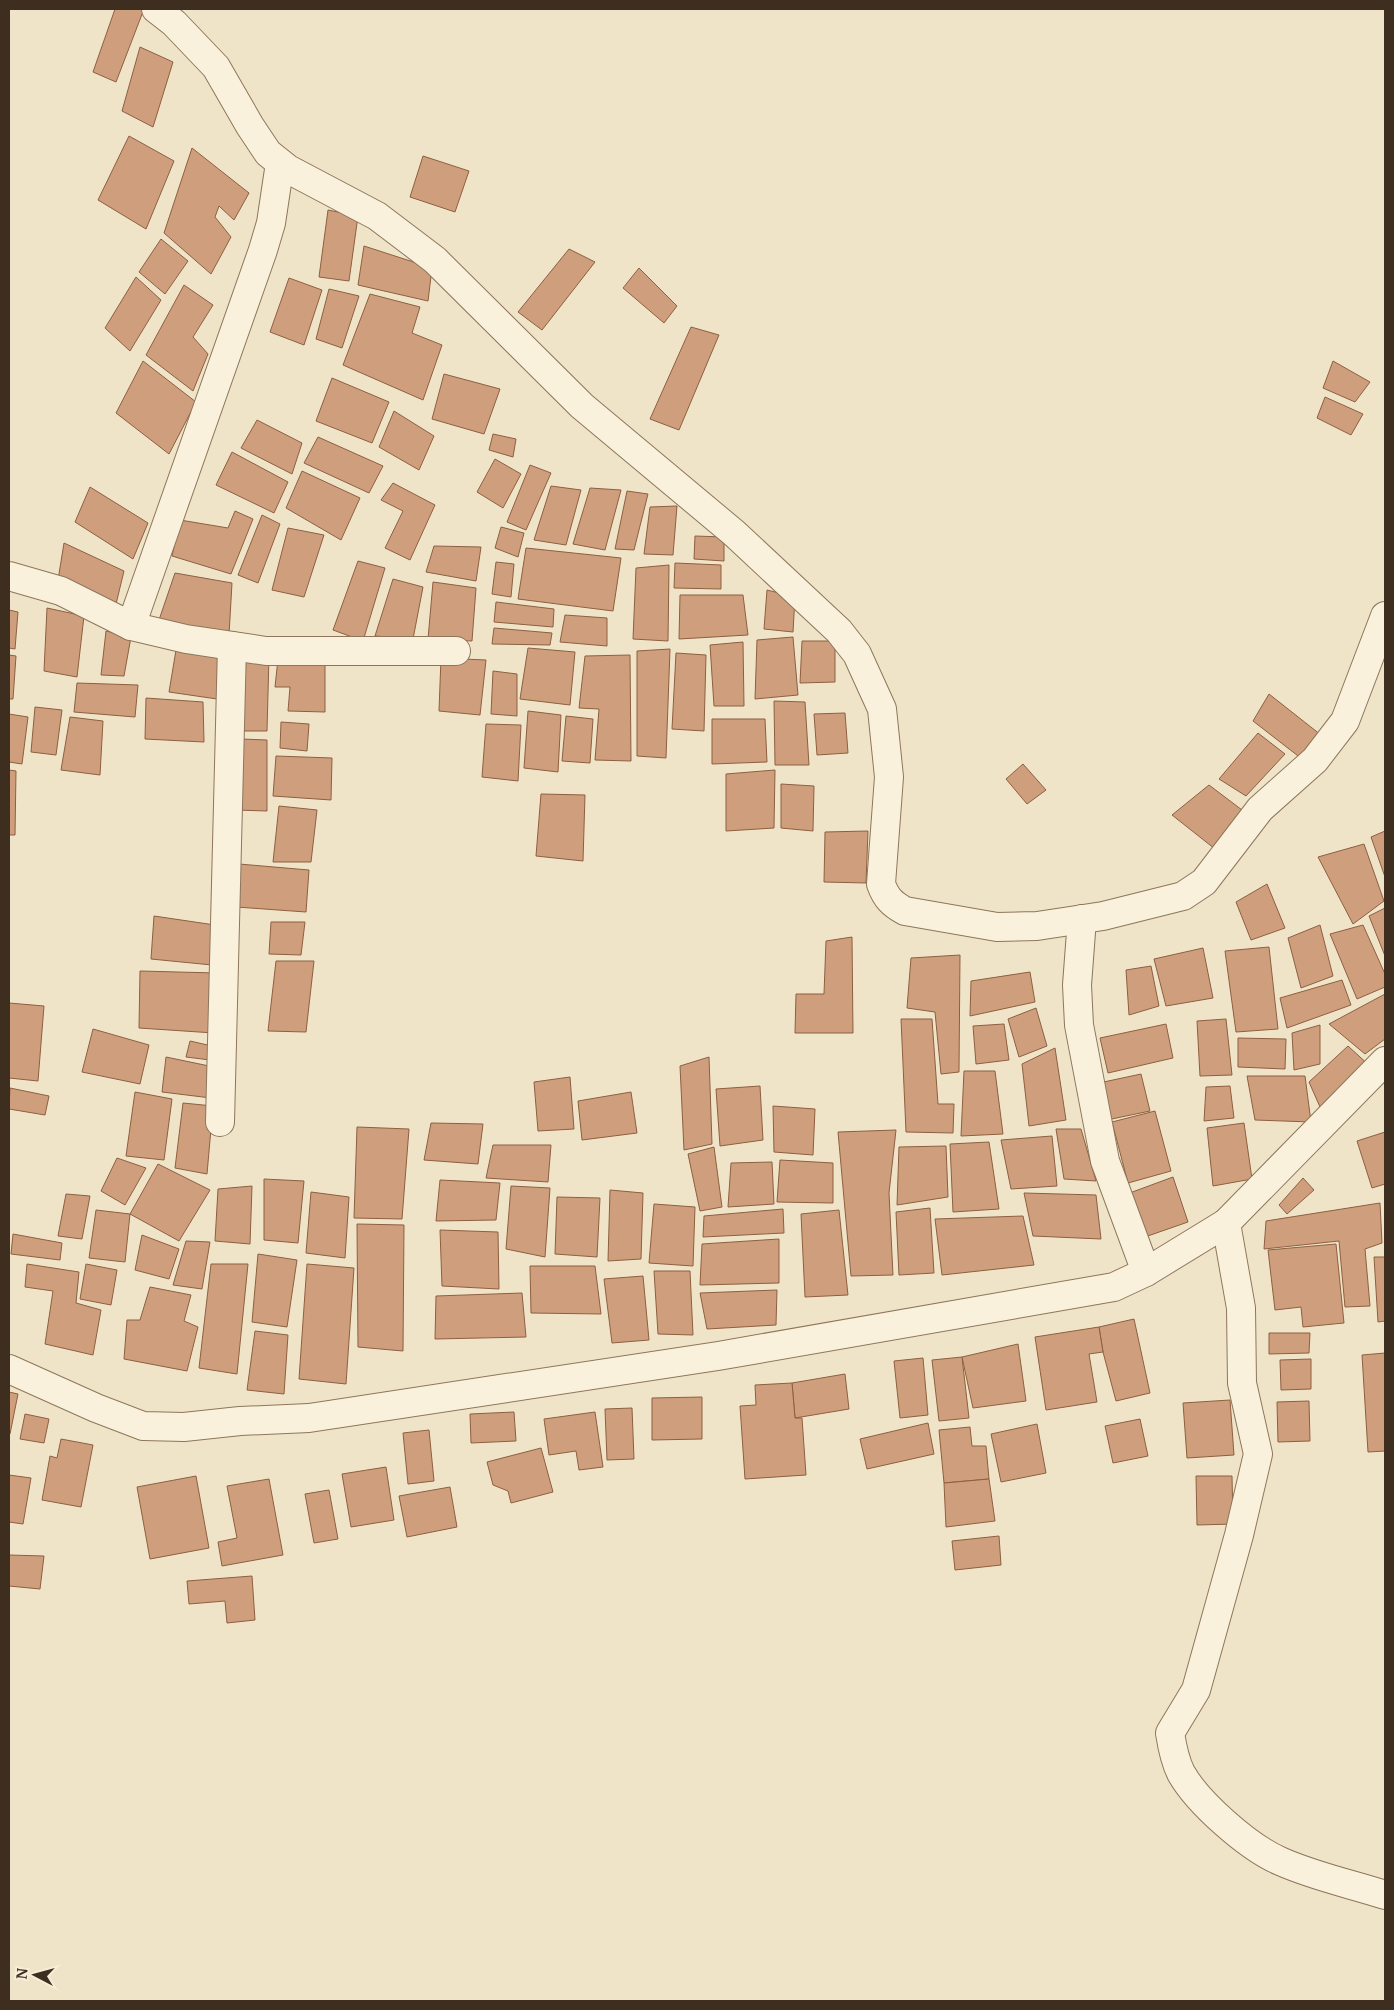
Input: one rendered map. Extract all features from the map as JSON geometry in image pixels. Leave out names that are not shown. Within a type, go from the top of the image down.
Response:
[{"type":"street","points":[[156,9],[174,23],[216,67],[268,153],[288,169],[377,216],[435,260],[582,406],[734,533],[839,631],[857,654],[882,709],[889,777],[881,884],[885,896],[894,905],[905,911],[997,927],[1037,926],[1082,919],[1183,896],[1204,882],[1260,809],[1315,760],[1345,721],[1385,616]]},
{"type":"street","points":[[131,626],[272,223],[280,163]]},
{"type":"street","points":[[9,576],[61,591],[131,626],[186,639],[266,651],[456,651]]},
{"type":"street","points":[[220,1122],[232,646]]},
{"type":"street","points":[[1082,919],[1077,985],[1079,1025],[1105,1161],[1146,1272]]},
{"type":"street","points":[[9,1369],[96,1408],[143,1426],[184,1427],[240,1421],[309,1418],[718,1356],[1114,1288],[1146,1272],[1226,1223],[1385,1061]]},
{"type":"street","points":[[1226,1223],[1241,1308],[1242,1383],[1258,1454],[1196,1690],[1170,1733],[1173,1752],[1181,1772],[1196,1796],[1266,1854],[1282,1862],[1385,1896]]},
{"type":"building","points":[[115,9],[144,9],[116,82],[93,72]]},
{"type":"building","points":[[140,47],[173,62],[153,127],[122,111]]},
{"type":"building","points":[[129,136],[174,161],[146,229],[98,200]]},
{"type":"building","points":[[192,148],[249,193],[234,220],[219,206],[215,217],[231,237],[211,274],[164,233]]},
{"type":"building","points":[[423,156],[469,171],[455,212],[410,197]]},
{"type":"building","points":[[328,210],[358,216],[349,281],[319,277]]},
{"type":"building","points":[[161,239],[188,261],[165,294],[139,272]]},
{"type":"building","points":[[364,246],[432,268],[428,301],[358,285]]},
{"type":"building","points":[[569,249],[595,262],[542,330],[518,312]]},
{"type":"building","points":[[639,268],[677,306],[664,323],[623,288]]},
{"type":"building","points":[[136,277],[161,300],[130,351],[105,328]]},
{"type":"building","points":[[289,278],[322,290],[304,345],[270,332]]},
{"type":"building","points":[[184,285],[213,305],[193,337],[208,354],[193,391],[146,355]]},
{"type":"building","points":[[329,289],[359,296],[342,348],[316,339]]},
{"type":"building","points":[[370,294],[420,307],[412,333],[442,345],[423,400],[343,365]]},
{"type":"building","points":[[691,327],[719,335],[679,430],[650,419]]},
{"type":"building","points":[[143,361],[196,402],[169,454],[116,413]]},
{"type":"building","points":[[1333,361],[1370,382],[1355,402],[1323,388]]},
{"type":"building","points":[[444,374],[500,389],[484,434],[432,419]]},
{"type":"building","points":[[332,378],[389,402],[372,443],[316,421]]},
{"type":"building","points":[[1325,397],[1363,414],[1351,435],[1317,418]]},
{"type":"building","points":[[394,411],[434,436],[419,470],[379,447]]},
{"type":"building","points":[[257,420],[302,443],[292,474],[241,448]]},
{"type":"building","points":[[493,434],[516,439],[513,457],[489,450]]},
{"type":"building","points":[[318,437],[383,466],[369,493],[304,463]]},
{"type":"building","points":[[232,452],[288,482],[274,513],[216,485]]},
{"type":"building","points":[[495,459],[521,474],[503,508],[477,492]]},
{"type":"building","points":[[530,465],[551,473],[526,530],[507,522]]},
{"type":"building","points":[[302,471],[360,498],[341,540],[286,508]]},
{"type":"building","points":[[393,483],[435,505],[410,560],[385,548],[403,511],[381,500]]},
{"type":"building","points":[[551,486],[581,490],[566,545],[534,540]]},
{"type":"building","points":[[90,487],[148,523],[133,559],[75,522]]},
{"type":"building","points":[[590,488],[621,490],[605,550],[573,544]]},
{"type":"building","points":[[627,491],[648,494],[634,550],[615,549]]},
{"type":"building","points":[[677,506],[673,555],[644,554],[650,507]]},
{"type":"building","points":[[235,511],[253,519],[231,574],[172,556],[180,520],[228,528]]},
{"type":"building","points":[[262,515],[280,524],[258,583],[238,575]]},
{"type":"building","points":[[501,527],[524,533],[518,557],[495,548]]},
{"type":"building","points":[[288,528],[324,535],[304,597],[272,590]]},
{"type":"building","points":[[695,536],[724,537],[724,561],[694,559]]},
{"type":"building","points":[[64,543],[124,571],[116,604],[58,580]]},
{"type":"building","points":[[434,546],[481,547],[476,581],[426,572]]},
{"type":"building","points":[[526,548],[621,558],[613,611],[518,599]]},
{"type":"building","points":[[358,561],[385,568],[363,641],[333,630]]},
{"type":"building","points":[[496,562],[514,564],[511,597],[492,594]]},
{"type":"building","points":[[675,563],[721,565],[721,589],[674,588]]},
{"type":"building","points":[[669,565],[668,641],[633,639],[636,568]]},
{"type":"building","points":[[175,573],[232,583],[229,635],[159,620]]},
{"type":"building","points":[[393,579],[423,587],[413,639],[375,636]]},
{"type":"building","points":[[433,582],[476,588],[472,641],[428,639]]},
{"type":"building","points":[[767,590],[795,597],[793,632],[764,629]]},
{"type":"building","points":[[680,595],[743,595],[748,635],[679,639]]},
{"type":"building","points":[[496,602],[554,609],[553,627],[494,622]]},
{"type":"building","points":[[47,608],[84,616],[77,677],[44,671]]},
{"type":"building","points":[[9,610],[18,612],[15,649],[9,648]]},
{"type":"building","points":[[565,615],[607,618],[607,646],[560,642]]},
{"type":"building","points":[[494,628],[552,633],[550,645],[492,644]]},
{"type":"building","points":[[106,631],[131,637],[124,676],[101,675]]},
{"type":"building","points":[[793,637],[798,695],[755,699],[757,640]]},
{"type":"building","points":[[802,641],[835,641],[835,682],[800,683]]},
{"type":"building","points":[[743,642],[744,706],[714,706],[710,645]]},
{"type":"building","points":[[177,644],[224,650],[217,699],[169,692]]},
{"type":"building","points":[[528,648],[575,652],[570,705],[520,699]]},
{"type":"building","points":[[670,649],[666,758],[637,756],[637,651]]},
{"type":"building","points":[[676,653],[706,655],[704,731],[672,729]]},
{"type":"building","points":[[9,655],[16,656],[13,699],[9,699]]},
{"type":"building","points":[[241,655],[269,656],[267,731],[242,731]]},
{"type":"building","points":[[630,655],[631,761],[595,760],[599,709],[579,708],[585,656]]},
{"type":"building","points":[[441,658],[486,660],[480,715],[439,711]]},
{"type":"building","points":[[278,659],[325,661],[325,712],[288,711],[290,687],[275,687]]},
{"type":"building","points":[[493,671],[517,674],[517,716],[491,714]]},
{"type":"building","points":[[77,683],[138,685],[135,717],[74,712]]},
{"type":"building","points":[[1269,694],[1321,735],[1302,759],[1253,721]]},
{"type":"building","points":[[146,698],[203,702],[204,742],[145,739]]},
{"type":"building","points":[[774,701],[805,702],[809,765],[775,765]]},
{"type":"building","points":[[35,707],[62,710],[56,755],[31,752]]},
{"type":"building","points":[[528,711],[561,715],[558,772],[524,768]]},
{"type":"building","points":[[845,713],[848,753],[817,755],[814,714]]},
{"type":"building","points":[[9,714],[28,717],[22,764],[9,762]]},
{"type":"building","points":[[566,716],[593,719],[590,763],[562,761]]},
{"type":"building","points":[[70,717],[103,721],[100,775],[61,770]]},
{"type":"building","points":[[712,719],[765,719],[767,762],[712,764]]},
{"type":"building","points":[[281,722],[309,724],[307,751],[280,748]]},
{"type":"building","points":[[486,724],[521,725],[518,781],[482,777]]},
{"type":"building","points":[[1258,733],[1285,754],[1246,796],[1219,779]]},
{"type":"building","points":[[241,739],[267,740],[267,811],[236,810]]},
{"type":"building","points":[[276,756],[332,758],[331,800],[273,796]]},
{"type":"building","points":[[1023,764],[1046,790],[1027,804],[1006,779]]},
{"type":"building","points":[[9,770],[16,771],[15,835],[9,835]]},
{"type":"building","points":[[775,770],[774,828],[726,831],[726,774]]},
{"type":"building","points":[[781,784],[814,786],[813,831],[781,828]]},
{"type":"building","points":[[1209,785],[1246,813],[1215,849],[1172,815]]},
{"type":"building","points":[[541,794],[585,795],[583,861],[536,856]]},
{"type":"building","points":[[279,806],[317,810],[311,862],[273,862]]},
{"type":"building","points":[[868,831],[866,883],[824,882],[825,832]]},
{"type":"building","points":[[1385,831],[1385,877],[1371,837]]},
{"type":"building","points":[[1364,844],[1384,901],[1353,924],[1318,857]]},
{"type":"building","points":[[239,864],[309,870],[306,912],[236,907]]},
{"type":"building","points":[[1267,884],[1285,928],[1251,940],[1236,902]]},
{"type":"building","points":[[1385,908],[1385,956],[1369,916]]},
{"type":"building","points":[[154,916],[215,925],[212,965],[151,959]]},
{"type":"building","points":[[271,922],[305,922],[301,955],[269,954]]},
{"type":"building","points":[[1320,925],[1333,976],[1301,988],[1288,938]]},
{"type":"building","points":[[1363,925],[1385,974],[1385,987],[1357,999],[1330,934]]},
{"type":"building","points":[[852,937],[853,1033],[795,1033],[796,994],[824,994],[826,941]]},
{"type":"building","points":[[1269,947],[1278,1029],[1236,1032],[1225,951]]},
{"type":"building","points":[[1203,948],[1213,998],[1166,1006],[1154,959]]},
{"type":"building","points":[[960,955],[959,1072],[941,1074],[935,1012],[907,1008],[911,958]]},
{"type":"building","points":[[276,961],[314,961],[306,1032],[268,1031]]},
{"type":"building","points":[[1151,966],[1159,1006],[1129,1015],[1126,970]]},
{"type":"building","points":[[140,971],[216,973],[214,1033],[139,1028]]},
{"type":"building","points":[[1030,972],[1035,1002],[970,1016],[971,981]]},
{"type":"building","points":[[1342,980],[1351,1005],[1287,1028],[1280,998]]},
{"type":"building","points":[[1385,994],[1385,1039],[1365,1054],[1329,1024]]},
{"type":"building","points":[[9,1003],[44,1006],[38,1081],[9,1078]]},
{"type":"building","points":[[1036,1008],[1047,1046],[1019,1057],[1008,1019]]},
{"type":"building","points":[[901,1019],[932,1019],[938,1104],[954,1104],[953,1133],[906,1132]]},
{"type":"building","points":[[1226,1019],[1232,1075],[1200,1076],[1197,1021]]},
{"type":"building","points":[[1004,1024],[1009,1060],[976,1064],[973,1026]]},
{"type":"building","points":[[1166,1024],[1173,1058],[1108,1073],[1100,1038]]},
{"type":"building","points":[[1320,1025],[1320,1064],[1294,1070],[1292,1033]]},
{"type":"building","points":[[93,1029],[149,1045],[140,1084],[82,1072]]},
{"type":"building","points":[[1238,1038],[1286,1039],[1285,1069],[1238,1067]]},
{"type":"building","points":[[190,1041],[212,1046],[210,1060],[186,1057]]},
{"type":"building","points":[[1348,1046],[1371,1067],[1324,1116],[1309,1082]]},
{"type":"building","points":[[1055,1048],[1066,1120],[1029,1126],[1022,1064]]},
{"type":"building","points":[[166,1057],[214,1067],[211,1098],[162,1092]]},
{"type":"building","points":[[709,1057],[712,1144],[684,1150],[680,1066]]},
{"type":"building","points":[[964,1071],[995,1071],[1003,1134],[961,1136]]},
{"type":"building","points":[[1141,1074],[1150,1111],[1107,1120],[1099,1083]]},
{"type":"building","points":[[1247,1076],[1305,1076],[1311,1122],[1255,1120]]},
{"type":"building","points":[[570,1077],[574,1129],[538,1131],[534,1082]]},
{"type":"building","points":[[760,1086],[763,1140],[720,1146],[716,1089]]},
{"type":"building","points":[[1230,1086],[1234,1118],[1204,1121],[1206,1087]]},
{"type":"building","points":[[10,1088],[49,1096],[45,1115],[9,1109]]},
{"type":"building","points":[[135,1092],[172,1099],[164,1160],[126,1156]]},
{"type":"building","points":[[631,1092],[637,1133],[582,1140],[578,1101]]},
{"type":"building","points":[[183,1103],[213,1106],[207,1174],[175,1168]]},
{"type":"building","points":[[773,1106],[815,1109],[813,1155],[774,1152]]},
{"type":"building","points":[[1155,1111],[1171,1171],[1128,1183],[1112,1122]]},
{"type":"building","points":[[431,1123],[483,1124],[478,1164],[424,1160]]},
{"type":"building","points":[[1244,1123],[1252,1179],[1213,1186],[1207,1128]]},
{"type":"building","points":[[357,1127],[409,1129],[402,1219],[354,1218]]},
{"type":"building","points":[[1056,1129],[1081,1129],[1096,1181],[1064,1179]]},
{"type":"building","points":[[896,1130],[889,1193],[893,1275],[851,1276],[838,1132]]},
{"type":"building","points":[[1385,1132],[1385,1184],[1372,1188],[1357,1141]]},
{"type":"building","points":[[1052,1136],[1057,1186],[1011,1189],[1001,1140]]},
{"type":"building","points":[[989,1142],[999,1209],[953,1212],[950,1144]]},
{"type":"building","points":[[493,1145],[551,1145],[548,1182],[486,1178]]},
{"type":"building","points":[[946,1146],[948,1197],[897,1205],[899,1147]]},
{"type":"building","points":[[714,1147],[722,1207],[700,1211],[688,1154]]},
{"type":"building","points":[[117,1158],[146,1168],[125,1205],[101,1191]]},
{"type":"building","points":[[780,1160],[833,1163],[833,1203],[777,1202]]},
{"type":"building","points":[[772,1162],[774,1204],[728,1207],[731,1163]]},
{"type":"building","points":[[158,1164],[210,1190],[179,1241],[130,1214]]},
{"type":"building","points":[[1173,1177],[1188,1222],[1142,1238],[1127,1194]]},
{"type":"building","points":[[1303,1178],[1314,1190],[1287,1214],[1279,1205]]},
{"type":"building","points":[[264,1179],[304,1181],[298,1243],[264,1240]]},
{"type":"building","points":[[440,1180],[500,1183],[496,1220],[436,1221]]},
{"type":"building","points":[[252,1186],[250,1244],[215,1241],[218,1189]]},
{"type":"building","points":[[511,1186],[550,1188],[545,1257],[506,1249]]},
{"type":"building","points":[[610,1190],[643,1193],[641,1259],[608,1261]]},
{"type":"building","points":[[311,1192],[349,1197],[345,1258],[306,1253]]},
{"type":"building","points":[[1024,1193],[1096,1195],[1101,1239],[1033,1236]]},
{"type":"building","points":[[66,1194],[90,1196],[82,1239],[58,1236]]},
{"type":"building","points":[[557,1197],[600,1198],[597,1257],[555,1254]]},
{"type":"building","points":[[1380,1203],[1382,1243],[1365,1249],[1370,1306],[1345,1307],[1339,1241],[1264,1249],[1266,1221]]},
{"type":"building","points":[[654,1204],[695,1207],[693,1266],[649,1263]]},
{"type":"building","points":[[930,1208],[934,1273],[899,1275],[896,1212]]},
{"type":"building","points":[[783,1209],[784,1233],[703,1237],[704,1216]]},
{"type":"building","points":[[96,1210],[130,1214],[125,1262],[89,1258]]},
{"type":"building","points":[[839,1210],[848,1295],[805,1297],[801,1214]]},
{"type":"building","points":[[1023,1216],[1034,1265],[942,1275],[935,1219]]},
{"type":"building","points":[[357,1224],[404,1225],[403,1351],[358,1347]]},
{"type":"building","points":[[440,1230],[498,1232],[499,1289],[442,1286]]},
{"type":"building","points":[[13,1234],[62,1243],[60,1260],[11,1254]]},
{"type":"building","points":[[142,1235],[179,1249],[169,1279],[135,1270]]},
{"type":"building","points":[[779,1239],[779,1283],[700,1285],[702,1244]]},
{"type":"building","points":[[186,1241],[210,1242],[202,1289],[173,1285]]},
{"type":"building","points":[[1336,1244],[1344,1323],[1303,1327],[1301,1307],[1275,1310],[1268,1250]]},
{"type":"building","points":[[258,1254],[297,1260],[287,1327],[252,1322]]},
{"type":"building","points":[[1374,1257],[1385,1257],[1385,1321],[1378,1322]]},
{"type":"building","points":[[27,1264],[79,1272],[76,1303],[101,1310],[93,1355],[45,1344],[53,1291],[25,1287]]},
{"type":"building","points":[[86,1264],[117,1270],[111,1305],[80,1299]]},
{"type":"building","points":[[211,1264],[248,1264],[237,1374],[199,1368]]},
{"type":"building","points":[[307,1264],[354,1268],[346,1384],[299,1379]]},
{"type":"building","points":[[530,1266],[595,1266],[601,1314],[531,1313]]},
{"type":"building","points":[[654,1271],[690,1271],[693,1335],[658,1334]]},
{"type":"building","points":[[643,1276],[649,1340],[612,1343],[604,1279]]},
{"type":"building","points":[[150,1287],[191,1295],[184,1321],[198,1327],[187,1371],[124,1359],[127,1320],[140,1320]]},
{"type":"building","points":[[777,1290],[776,1325],[707,1329],[700,1293]]},
{"type":"building","points":[[522,1293],[526,1337],[435,1339],[436,1296]]},
{"type":"building","points":[[1134,1319],[1150,1393],[1116,1401],[1103,1352],[1099,1327]]},
{"type":"building","points":[[1099,1327],[1103,1352],[1089,1354],[1097,1402],[1046,1410],[1035,1337]]},
{"type":"building","points":[[255,1331],[288,1335],[284,1394],[247,1390]]},
{"type":"building","points":[[1269,1333],[1310,1333],[1309,1353],[1269,1354]]},
{"type":"building","points":[[1018,1344],[1026,1401],[973,1408],[962,1357]]},
{"type":"building","points":[[1385,1353],[1385,1451],[1368,1452],[1362,1355]]},
{"type":"building","points":[[962,1357],[969,1418],[939,1421],[932,1360]]},
{"type":"building","points":[[923,1358],[928,1415],[900,1418],[894,1361]]},
{"type":"building","points":[[1311,1359],[1311,1389],[1281,1390],[1280,1360]]},
{"type":"building","points":[[845,1374],[849,1409],[795,1418],[792,1383]]},
{"type":"building","points":[[792,1383],[795,1418],[802,1418],[806,1475],[745,1479],[740,1406],[756,1405],[755,1385]]},
{"type":"building","points":[[9,1392],[18,1394],[10,1434],[9,1434]]},
{"type":"building","points":[[702,1397],[702,1439],[652,1440],[652,1398]]},
{"type":"building","points":[[1230,1400],[1234,1455],[1187,1458],[1183,1403]]},
{"type":"building","points":[[1309,1401],[1310,1441],[1278,1442],[1277,1402]]},
{"type":"building","points":[[632,1408],[634,1459],[607,1460],[605,1409]]},
{"type":"building","points":[[514,1412],[516,1441],[471,1443],[470,1414]]},
{"type":"building","points":[[595,1412],[603,1467],[579,1470],[576,1451],[549,1455],[544,1419]]},
{"type":"building","points":[[25,1414],[49,1419],[44,1443],[20,1439]]},
{"type":"building","points":[[1140,1419],[1148,1456],[1113,1463],[1105,1426]]},
{"type":"building","points":[[928,1423],[934,1454],[867,1469],[860,1439]]},
{"type":"building","points":[[1037,1424],[1046,1473],[1001,1482],[991,1434]]},
{"type":"building","points":[[970,1427],[972,1446],[986,1446],[989,1479],[944,1483],[939,1430]]},
{"type":"building","points":[[429,1430],[434,1481],[408,1484],[403,1433]]},
{"type":"building","points":[[61,1439],[93,1445],[81,1507],[42,1500],[50,1456],[57,1458]]},
{"type":"building","points":[[541,1448],[553,1492],[511,1503],[508,1491],[493,1485],[487,1462]]},
{"type":"building","points":[[386,1467],[394,1520],[351,1527],[342,1474]]},
{"type":"building","points":[[9,1475],[31,1478],[23,1524],[9,1522]]},
{"type":"building","points":[[196,1476],[209,1548],[150,1559],[137,1487]]},
{"type":"building","points":[[1196,1476],[1232,1476],[1233,1524],[1197,1525]]},
{"type":"building","points":[[269,1479],[283,1555],[222,1566],[218,1542],[237,1538],[227,1486]]},
{"type":"building","points":[[989,1479],[995,1521],[946,1527],[944,1483]]},
{"type":"building","points":[[450,1487],[457,1527],[407,1537],[399,1496]]},
{"type":"building","points":[[329,1490],[338,1539],[314,1543],[305,1494]]},
{"type":"building","points":[[999,1536],[1001,1565],[955,1570],[952,1541]]},
{"type":"building","points":[[9,1555],[44,1556],[40,1589],[9,1586]]},
{"type":"building","points":[[252,1576],[255,1620],[227,1623],[225,1601],[189,1604],[187,1581]]}]
